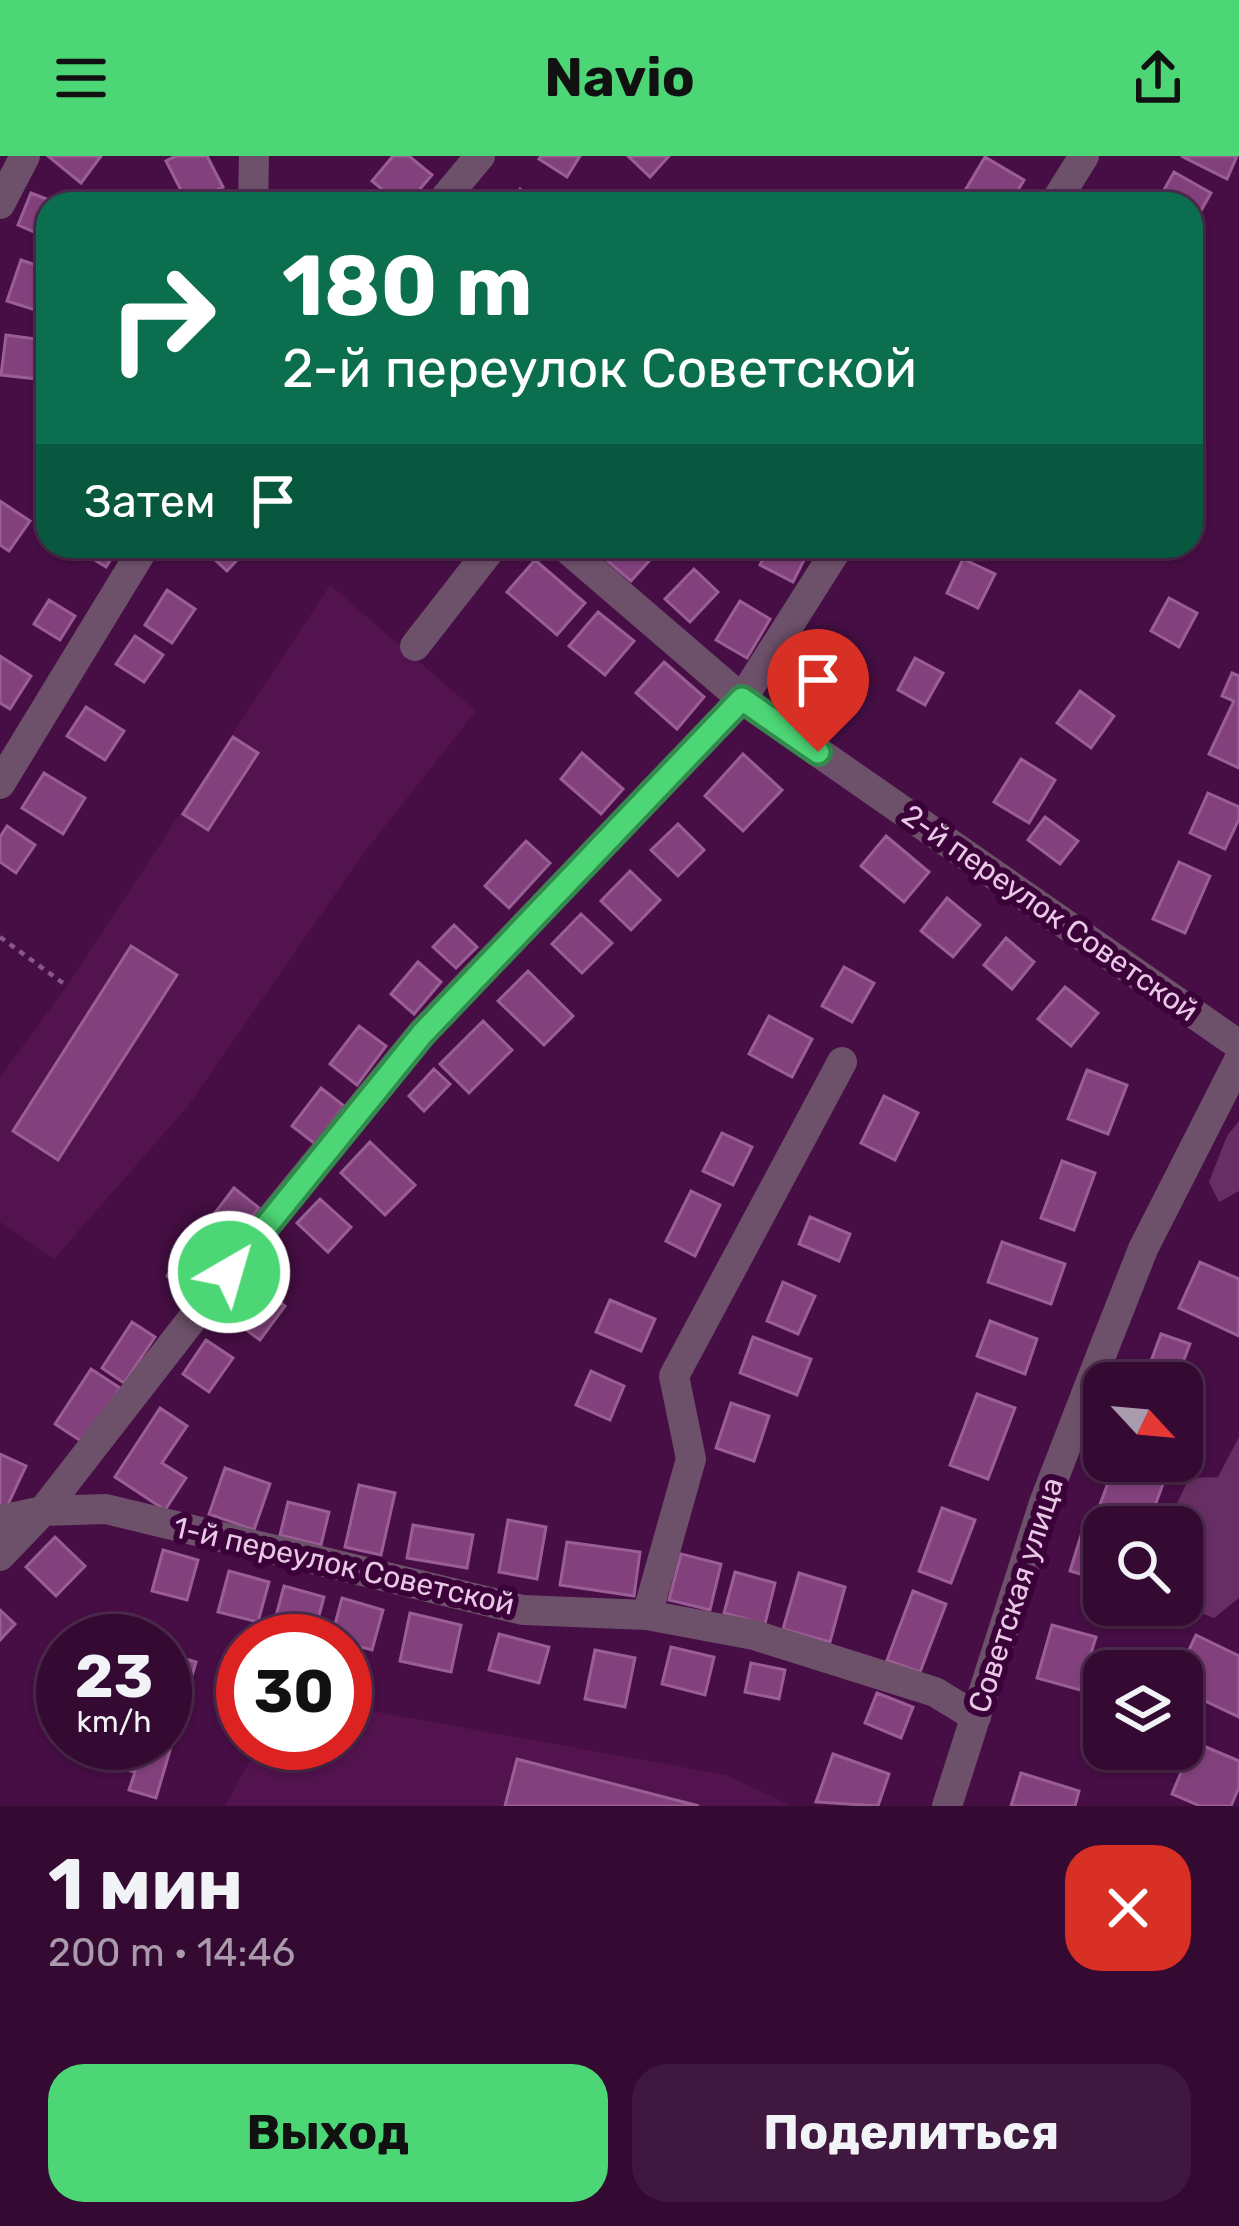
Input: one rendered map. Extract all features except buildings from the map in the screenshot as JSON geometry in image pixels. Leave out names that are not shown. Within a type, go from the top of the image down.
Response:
[{"type":"street","points":[[0,204],[25,156]]},
{"type":"street","points":[[253,192],[254,156]]},
{"type":"street","points":[[450,192],[480,156]]},
{"type":"street","points":[[1061,192],[1081,157]]},
{"type":"street","points":[[0,784],[138,558]]},
{"type":"street","points":[[415,646],[484,558]]},
{"type":"street","name":"2-й переулок Советской","points":[[578,558],[742,699],[1239,1045]]},
{"type":"street","points":[[0,1556],[43,1511],[255,1238],[422,1034],[742,699],[830,558]]},
{"type":"street","name":"Советская улица","points":[[947,1806],[1044,1503],[1143,1249],[1239,1060]]},
{"type":"street","points":[[647,1615],[691,1459],[674,1376],[842,1061]]},
{"type":"street","name":"1-й переулок Советской","points":[[0,1520],[43,1511],[106,1509],[523,1610],[647,1615],[754,1635],[934,1692],[976,1717]]},
{"type":"path","points":[[0,937],[67,986]]},
{"type":"shaded area","points":[[330,585],[476,711],[363,854],[188,1106],[54,1259],[0,1222],[0,1077],[67,986]]},
{"type":"shaded area","points":[[1239,1121],[1239,1191],[1219,1202],[1209,1182],[1227,1136]]},
{"type":"shaded area","points":[[1239,1437],[1239,1598],[1214,1618],[1203,1614],[1203,1506],[1176,1506],[1187,1482],[1218,1477]]},
{"type":"shaded area","points":[[372,1711],[726,1775],[792,1806],[225,1806],[245,1770],[372,1770]]},
{"type":"route","points":[[229,1272],[422,1034],[742,699],[818,752]]}]
